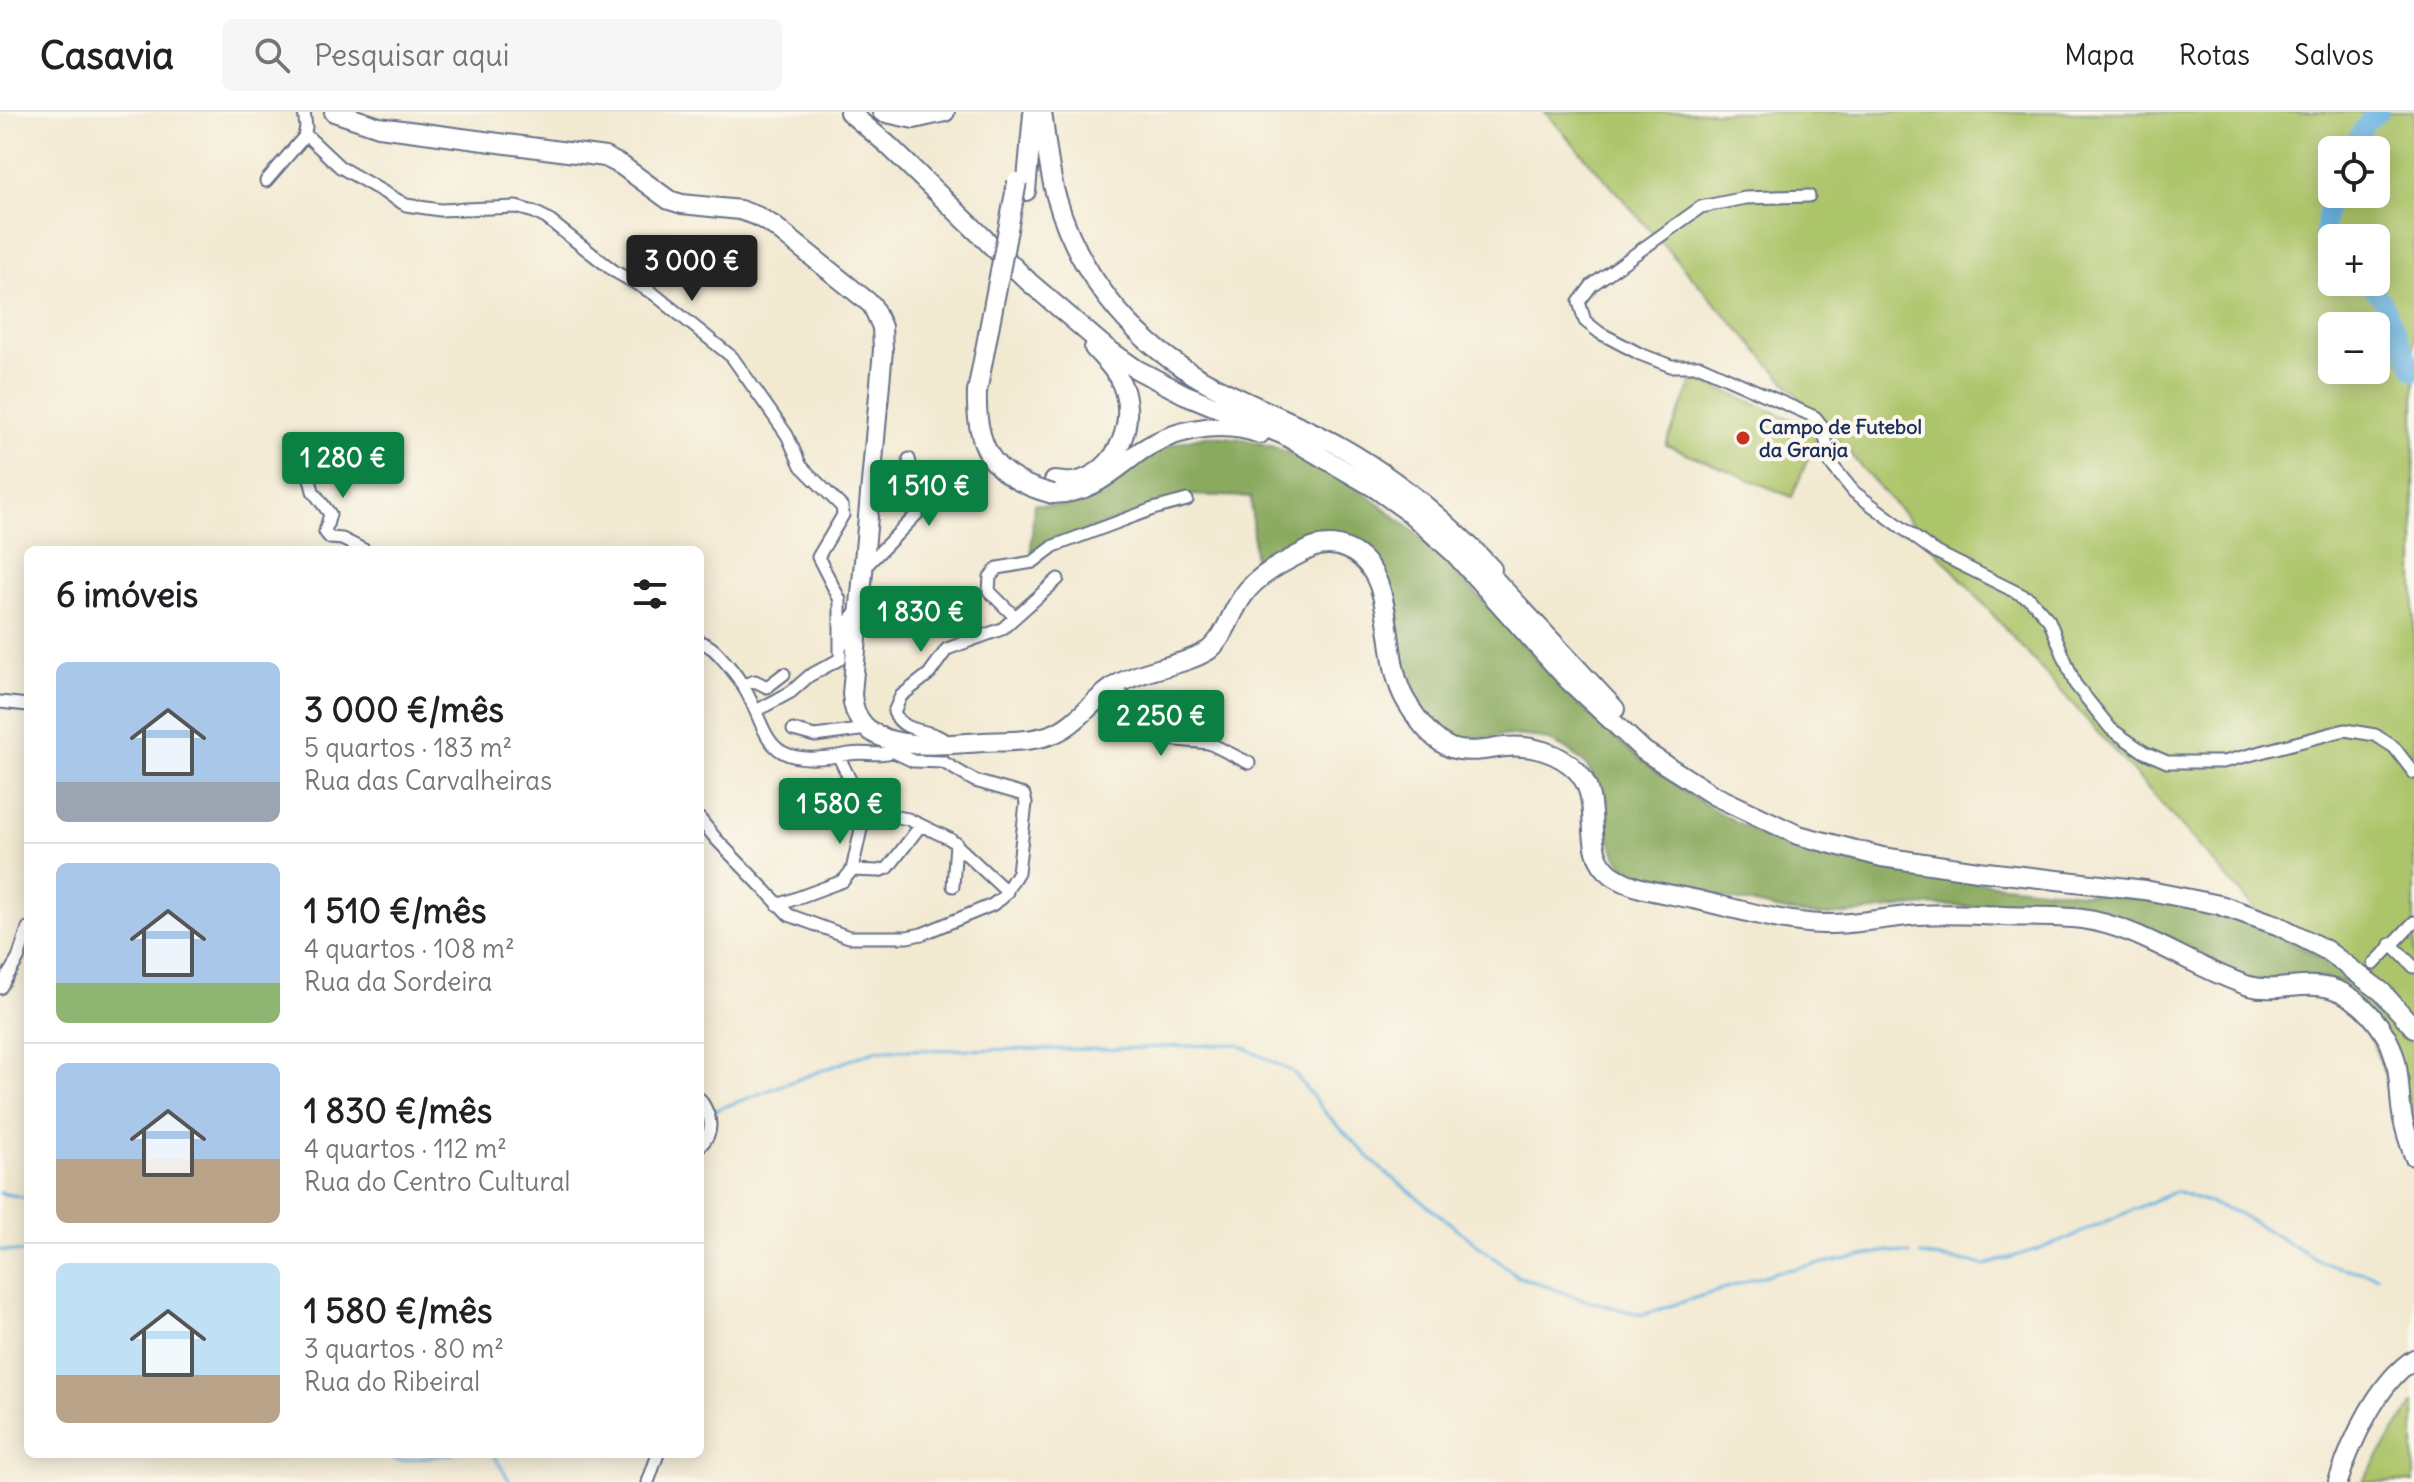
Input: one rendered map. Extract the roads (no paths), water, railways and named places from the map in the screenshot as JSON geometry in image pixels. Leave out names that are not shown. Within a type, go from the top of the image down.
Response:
[{"type":"main road","points":[[334,112],[379,127],[610,158],[669,200],[740,210],[767,221],[866,299],[880,319],[883,342],[852,700],[855,713],[867,729],[898,747],[1047,736],[1064,728],[1102,696],[1131,678],[1192,659],[1209,650],[1221,637],[1246,591],[1283,564],[1312,548],[1328,545],[1344,548],[1364,560],[1374,573],[1380,587],[1391,657],[1399,685],[1424,726],[1443,743],[1460,750],[1523,747],[1555,756],[1573,766],[1591,794],[1594,846],[1599,862],[1611,874],[1630,885],[1819,924],[1936,914],[2086,919],[2130,933],[2254,987],[2309,986],[2348,996],[2373,1020],[2394,1055],[2402,1118],[2414,1156]]},
{"type":"main road","points":[[849,112],[1044,296],[1105,347],[1136,369],[1184,394],[1284,435],[1330,460],[1410,513],[1454,553],[1568,680],[1644,751],[1713,795],[1798,835],[1882,857],[2145,890],[2220,905],[2277,925],[2326,950],[2382,992],[2414,1028]]},
{"type":"main road","points":[[857,112],[945,188],[1082,319],[1127,353],[1179,381],[1333,449],[1415,504],[1472,556],[1649,745],[1717,788],[1801,827],[1884,849],[1979,863],[2147,881],[2222,897],[2280,917],[2331,943],[2388,986],[2414,1015]]},
{"type":"main road","points":[[882,112],[914,119],[945,112]]},
{"type":"main road","points":[[1022,186],[1024,112]]},
{"type":"main road","points":[[1033,112],[1022,186],[977,392],[976,414],[984,444],[996,465],[1015,481],[1054,488],[1066,494],[1090,487],[1163,439],[1211,428],[1253,432],[1330,460]]},
{"type":"main road","points":[[1042,112],[1056,197],[1071,238],[1098,286],[1141,337],[1195,376],[1332,442],[1414,495],[1478,553],[1596,689]]},
{"type":"main road","points":[[936,191],[1039,298],[1103,357],[1119,379],[1127,408],[1122,444],[1112,458],[1093,474],[1054,488]]},
{"type":"main road","points":[[2338,1482],[2354,1441],[2376,1402],[2400,1370],[2414,1359]]},
{"type":"street","points":[[266,181],[305,134],[304,112]]},
{"type":"street","points":[[305,134],[340,167],[406,205],[440,210],[516,207],[538,213],[614,271],[654,294],[732,357],[787,435],[801,466],[842,507],[843,515],[818,557],[840,600],[840,659]]},
{"type":"street","points":[[1809,196],[1745,198],[1701,207],[1592,285],[1579,302],[1585,321],[1600,333],[1671,366],[1700,366],[1815,417],[1823,427],[1831,464],[1854,492],[1932,550],[2030,599],[2049,620],[2075,684],[2111,729],[2144,752],[2167,762],[2223,762],[2345,730],[2375,735],[2394,747],[2414,773]]},
{"type":"street","points":[[330,449],[309,475],[313,491],[330,514],[325,532],[330,538],[342,539],[356,546]]},
{"type":"street","points":[[863,569],[919,512],[920,504],[909,459]]},
{"type":"street","points":[[1015,617],[989,591],[990,577],[998,568],[1033,562],[1054,546],[1153,509],[1187,500]]},
{"type":"street","points":[[949,744],[936,733],[905,726],[895,715],[896,703],[929,674],[947,649],[998,631],[1058,579]]},
{"type":"street","points":[[756,711],[840,659],[844,652],[847,623],[859,608]]},
{"type":"street","points":[[704,644],[714,649],[743,685],[766,738],[782,753],[802,759],[839,757],[898,747],[913,761],[947,764],[975,781],[1024,795],[1026,803],[1019,867],[1007,892],[992,905],[907,937],[865,939],[840,935],[789,915],[704,823]]},
{"type":"street","points":[[743,685],[755,681],[767,687],[784,674]]},
{"type":"street","points":[[1102,696],[1124,696],[1126,701],[1113,716],[1157,738],[1209,743],[1249,763]]},
{"type":"street","points":[[0,702],[24,705]]},
{"type":"street","points":[[793,730],[815,736],[867,729]]},
{"type":"street","points":[[778,905],[840,882],[848,878],[852,870],[865,811],[839,757]]},
{"type":"street","points":[[865,811],[908,819],[956,843],[1007,892]]},
{"type":"street","points":[[852,870],[878,871],[888,868],[921,825]]},
{"type":"street","points":[[953,886],[956,843]]},
{"type":"street","points":[[2374,964],[2414,922]]},
{"type":"street","points":[[0,988],[18,959],[24,940]]},
{"type":"street","points":[[2391,944],[2414,967]]},
{"type":"street","points":[[704,1106],[711,1124],[704,1142]]},
{"type":"street","points":[[648,1482],[657,1458]]},
{"type":"waterway","points":[[2358,136],[2367,122],[2380,112]]},
{"type":"waterway","points":[[2325,224],[2327,208]]},
{"type":"waterway","points":[[2379,296],[2414,372]]},
{"type":"waterway","points":[[713,1111],[877,1050],[1115,1049],[1237,1044],[1293,1072],[1328,1116],[1380,1168],[1517,1276],[1585,1300],[1642,1315],[1776,1272],[1888,1251],[1910,1254]]},
{"type":"waterway","points":[[1921,1255],[1986,1265],[2057,1243],[2176,1191],[2238,1213],[2322,1263],[2377,1276]]},
{"type":"waterway","points":[[0,1193],[24,1197]]},
{"type":"waterway","points":[[0,1250],[24,1253]]},
{"type":"waterway","points":[[392,1458],[401,1461],[423,1458]]},
{"type":"waterway","points":[[495,1458],[510,1482]]},
{"type":"place","name":"Campo de Futebol da Granja","points":[[1743,438]]}]
